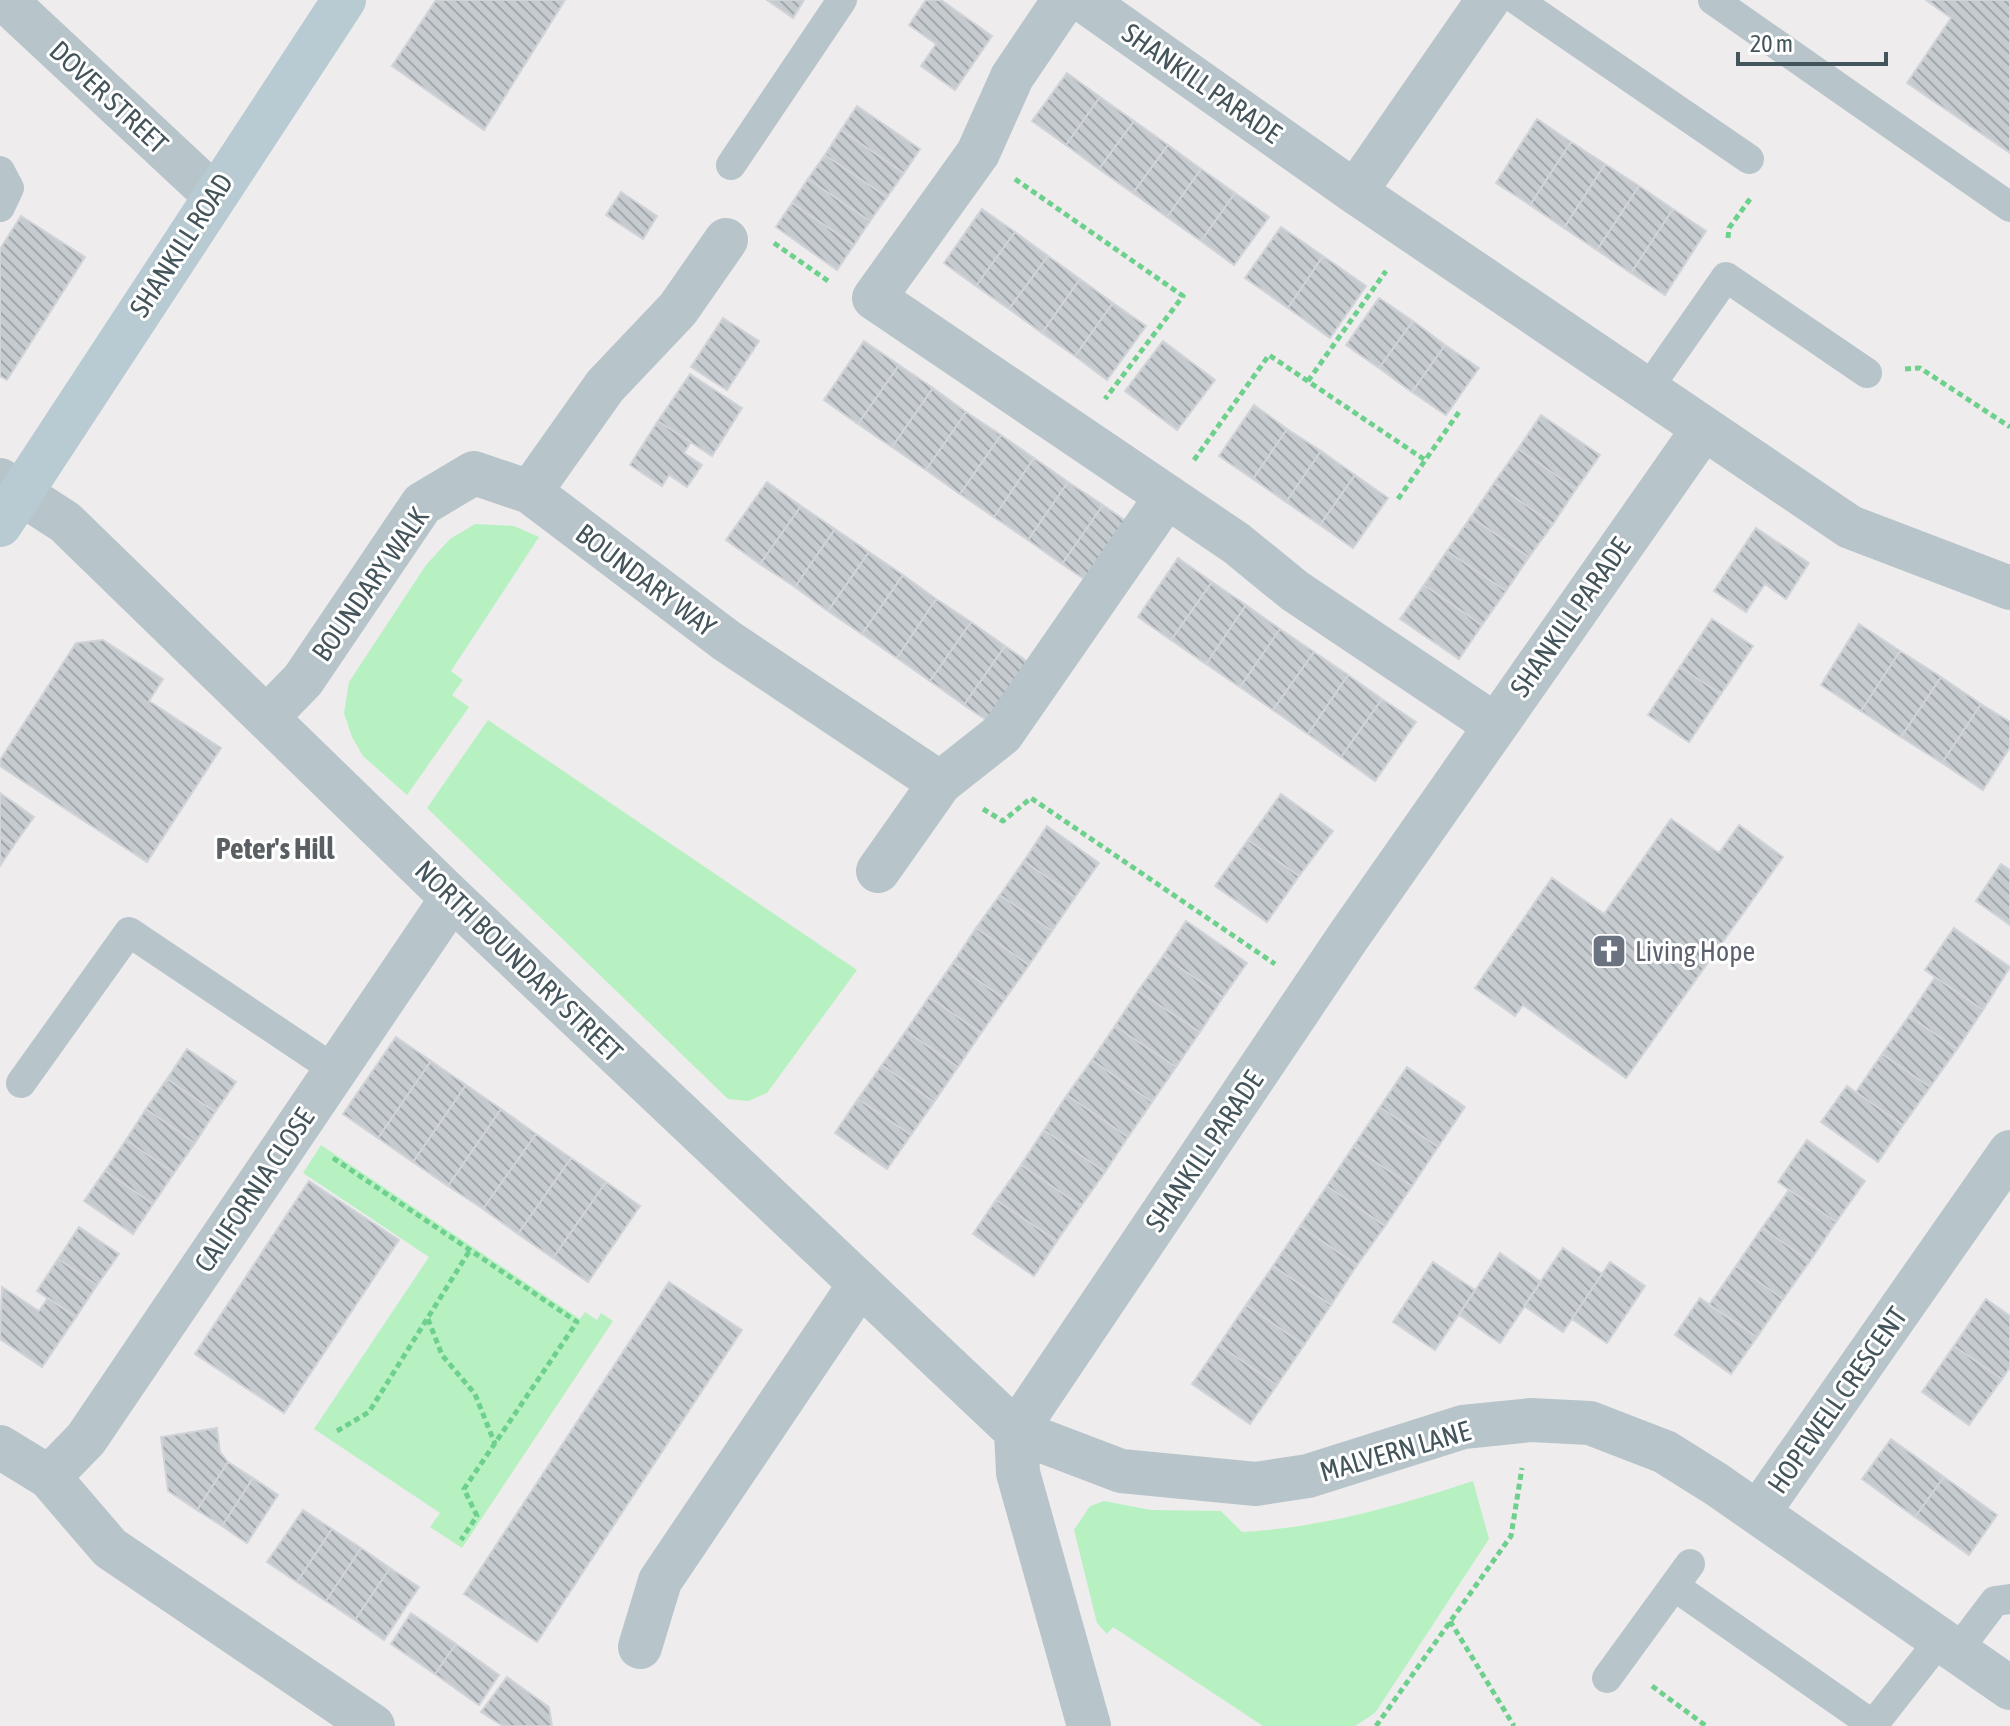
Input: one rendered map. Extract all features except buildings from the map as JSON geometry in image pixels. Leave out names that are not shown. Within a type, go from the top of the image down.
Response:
[{"type":"main road","name":"SHANKILL ROAD","points":[[7,499],[214,195],[334,4]]},
{"type":"street","points":[[1064,0],[1012,77],[978,153],[874,298],[1236,543],[1295,591],[1495,725]]},
{"type":"street","name":"SHANKILL PARADE","points":[[1016,1431],[1312,989],[1704,428],[1355,192],[1083,0]]},
{"type":"street","points":[[1355,192],[1488,0]]},
{"type":"street","name":"DOVER STREET","points":[[5,9],[214,195]]},
{"type":"street","points":[[530,492],[605,386],[678,309],[726,240]]},
{"type":"street","points":[[1704,428],[1850,527],[2010,588]]},
{"type":"street","name":"BOUNDARY WALK","points":[[268,716],[303,680],[422,504],[474,473],[530,492]]},
{"type":"street","name":"BOUNDARY WAY","points":[[530,492],[727,641],[940,783]]},
{"type":"street","points":[[878,871],[940,783],[1002,734],[1167,496]]},
{"type":"street","name":"NORTH BOUNDARY STREET","points":[[7,499],[65,522],[452,898],[1016,1431]]},
{"type":"street","name":"CALIFORNIA CLOSE","points":[[49,1477],[86,1439],[452,898]]},
{"type":"street","name":"HOPEWELL CRESCENT","points":[[2010,1152],[1758,1513],[2010,1688]]},
{"type":"street","points":[[640,1647],[660,1581],[860,1284]]},
{"type":"street","name":"MALVERN LANE","points":[[1016,1431],[1121,1471],[1256,1484],[1308,1476],[1463,1427],[1531,1420],[1590,1423],[1665,1452],[1758,1513]]},
{"type":"street","points":[[1016,1431],[1018,1473],[1089,1726]]},
{"type":"street","points":[[0,1447],[49,1477],[110,1548],[373,1726]]},
{"type":"lane","points":[[731,165],[842,0]]},
{"type":"lane","points":[[1517,0],[1749,159]]},
{"type":"lane","points":[[1713,0],[2010,207]]},
{"type":"lane","points":[[0,171],[9,188],[0,207]]},
{"type":"lane","points":[[1647,390],[1726,277],[1867,373]]},
{"type":"lane","points":[[21,1083],[129,932],[335,1070]]},
{"type":"lane","points":[[1613,1670],[1682,1575],[1873,1725],[1948,1645],[1995,1601],[2010,1599]]},
{"type":"path","points":[[978,153],[1183,296],[1077,435]]},
{"type":"path","points":[[1726,277],[1729,228],[1753,194],[1749,159]]},
{"type":"path","points":[[1308,381],[1415,232]]},
{"type":"path","points":[[726,240],[769,240],[837,287],[874,298]]},
{"type":"path","points":[[1167,496],[1269,355],[1425,460]]},
{"type":"path","points":[[1867,373],[1920,368],[2010,427]]},
{"type":"path","points":[[1398,499],[1459,412]]},
{"type":"path","points":[[940,783],[1003,821],[1031,798],[1312,989]]},
{"type":"path","points":[[282,1150],[318,1172],[331,1156],[577,1322],[464,1489],[477,1516],[461,1540]]},
{"type":"path","points":[[337,1431],[369,1412],[470,1250]]},
{"type":"path","points":[[428,1318],[442,1355],[475,1394],[495,1444]]},
{"type":"path","points":[[1376,1726],[1511,1536],[1531,1420]]},
{"type":"path","points":[[1450,1621],[1514,1726]]},
{"type":"path","points":[[1613,1670],[1706,1726]]},
{"type":"green space","points":[[475,524],[514,526],[539,537],[451,671],[463,680],[452,695],[469,707],[407,795],[363,756],[352,737],[344,713],[349,682],[426,565],[450,539]]},
{"type":"green space","points":[[488,720],[857,970],[767,1093],[748,1101],[728,1099],[427,808]]},
{"type":"green space","points":[[321,1145],[580,1319],[585,1312],[597,1320],[601,1313],[613,1321],[462,1548],[430,1527],[440,1513],[314,1429],[429,1257],[303,1173]]},
{"type":"green space","points":[[1473,1481],[1489,1539],[1375,1713],[1355,1726],[1263,1726],[1113,1627],[1107,1634],[1097,1623],[1074,1530],[1090,1506],[1104,1501],[1151,1510],[1221,1511],[1242,1532],[1302,1526],[1359,1514]]},
{"type":"place","name":"Living Hope","points":[[1609,951]]},
{"type":"district","name":"Peter's Hill","points":[[275,849]]}]
